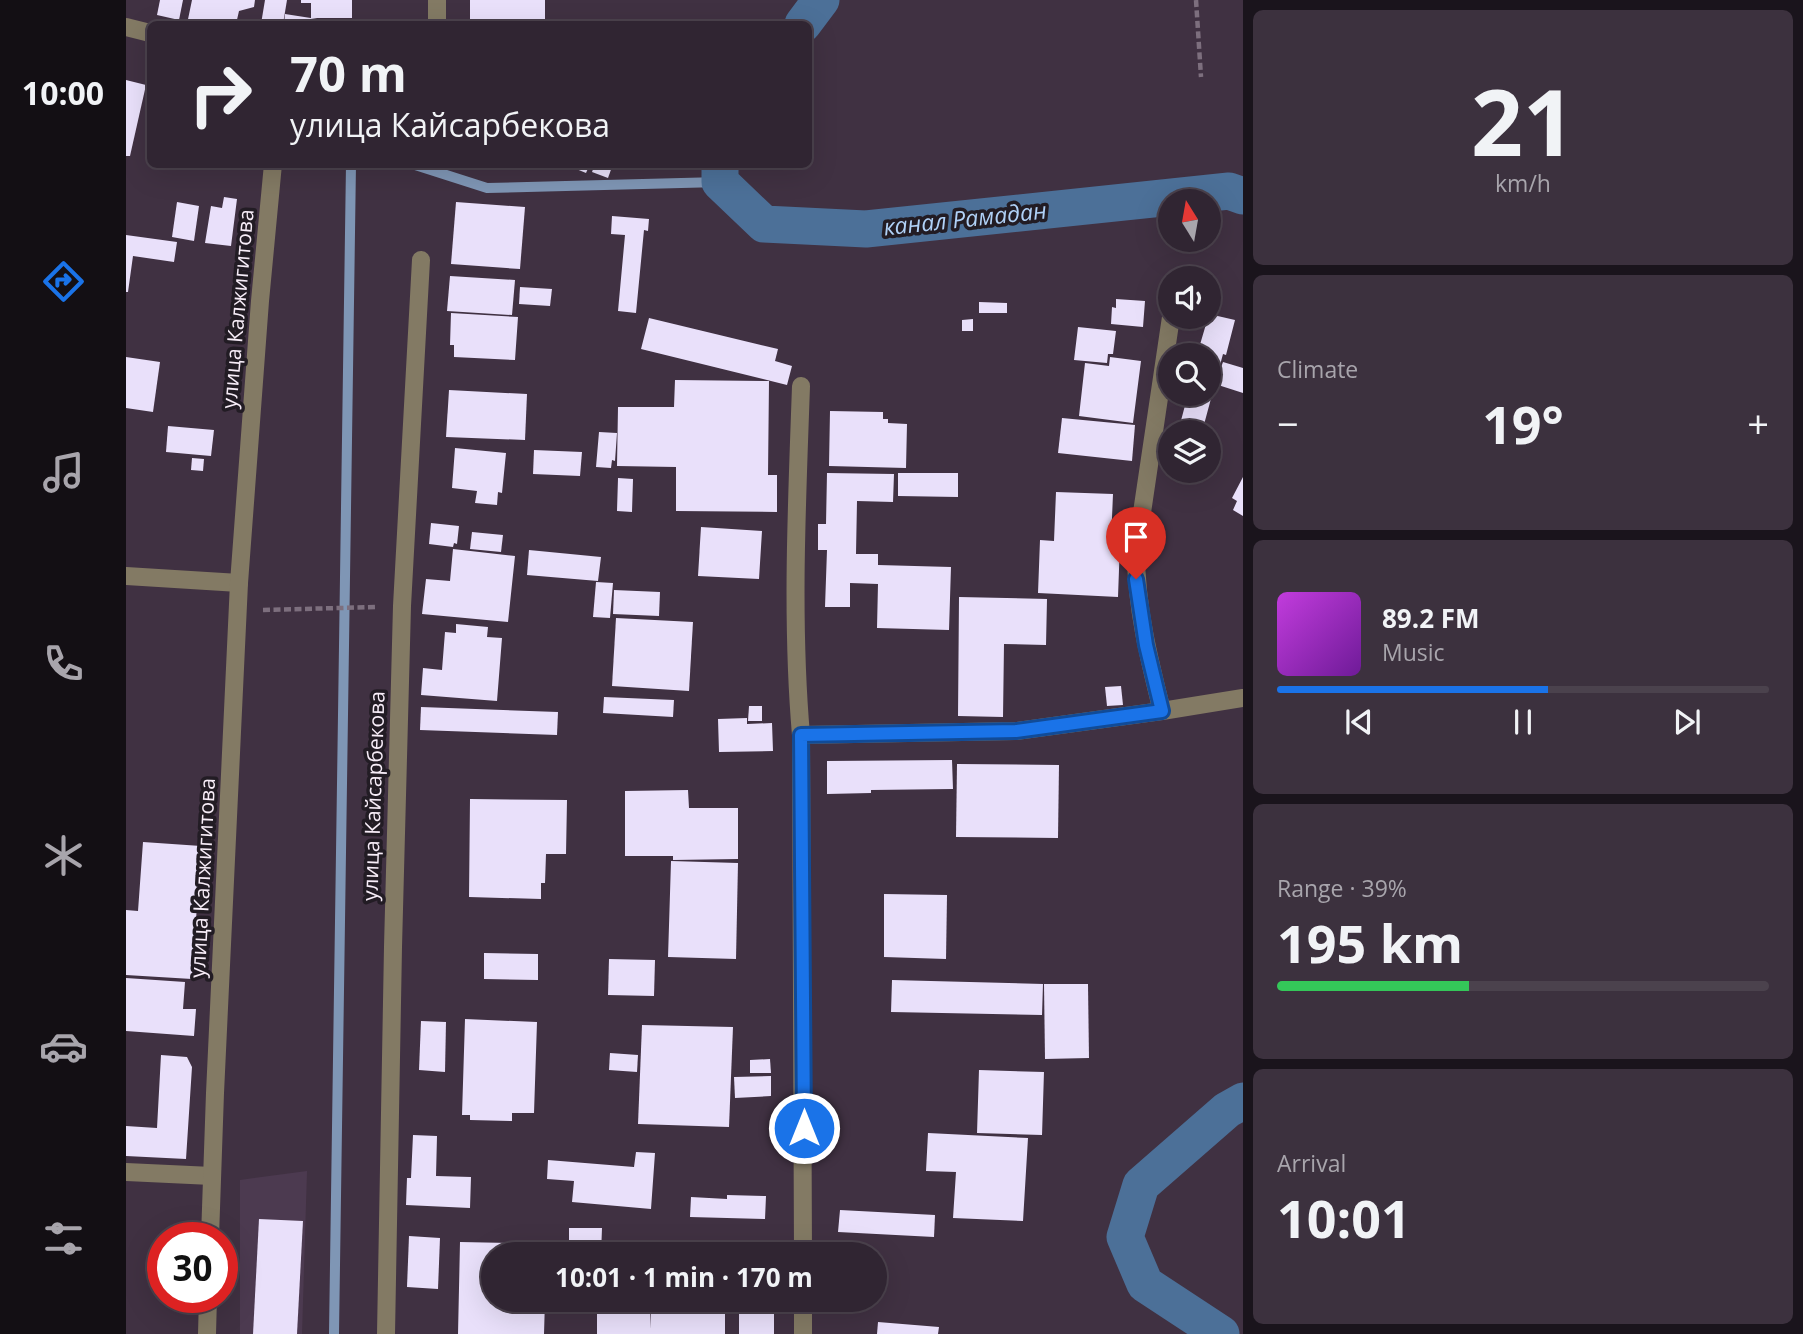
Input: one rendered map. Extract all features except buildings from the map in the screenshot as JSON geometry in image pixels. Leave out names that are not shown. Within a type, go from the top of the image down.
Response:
[{"type":"street","points":[[437,0],[437,21]]},
{"type":"street","points":[[126,27],[147,32]]},
{"type":"street","name":"улица Калжигитова","points":[[210,1222],[239,583],[273,168]]},
{"type":"street","name":"улица Кайсарбекова","points":[[386,1334],[402,606],[421,260]]},
{"type":"street","points":[[1162,711],[1146,645],[1136,579],[1136,554],[1169,329]]},
{"type":"street","points":[[801,386],[796,544],[801,735],[803,1242]]},
{"type":"street","points":[[126,576],[239,583]]},
{"type":"street","points":[[801,735],[1016,731],[1243,698]]},
{"type":"street","points":[[126,1172],[212,1176]]},
{"type":"street","points":[[803,1312],[803,1334]]},
{"type":"street","points":[[207,1334],[208,1313]]},
{"type":"path","points":[[1196,0],[1201,77]]},
{"type":"path","points":[[238,611],[361,607]]},
{"type":"shaded area","points":[[307,1171],[302,1334],[240,1334],[240,1180]]},
{"type":"waterway","name":"канал Рамадан","points":[[805,21],[821,0]]},
{"type":"waterway","points":[[334,1334],[351,168]]},
{"type":"waterway","points":[[424,168],[487,188],[720,182]]},
{"type":"waterway","name":"канал Рамадан","points":[[720,168],[720,182],[764,224],[866,229],[1229,191],[1243,196]]},
{"type":"waterway","name":"канал Рамадан","points":[[1221,1334],[1145,1284],[1125,1237],[1141,1185],[1227,1110],[1243,1101]]},
{"type":"route","points":[[804,1128],[801,735],[1016,731],[1162,711],[1146,645],[1136,579]]}]
